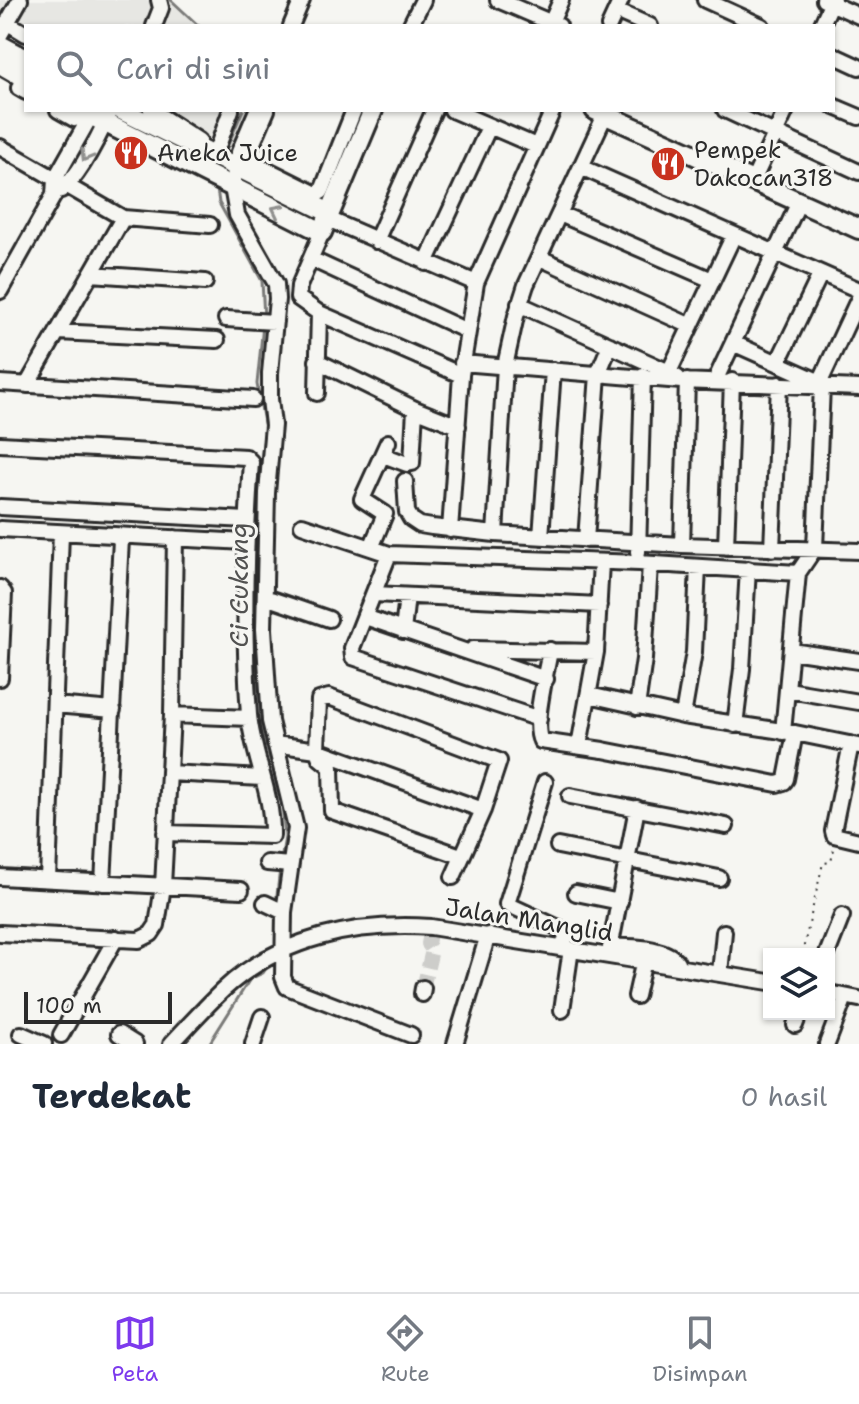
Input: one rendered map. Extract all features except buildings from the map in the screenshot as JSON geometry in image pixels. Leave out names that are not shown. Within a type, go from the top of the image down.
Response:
[{"type":"main road","points":[[0,45],[24,76]]},
{"type":"main road","points":[[0,64],[24,76]]},
{"type":"main road","points":[[124,112],[223,170]]},
{"type":"main road","points":[[93,114],[223,170],[327,221],[372,112]]},
{"type":"main road","points":[[600,112],[859,229]]},
{"type":"street","points":[[20,0],[4,29],[24,34]]},
{"type":"street","points":[[155,24],[161,8],[159,0]]},
{"type":"street","points":[[292,24],[302,0]]},
{"type":"street","points":[[411,24],[423,0]]},
{"type":"street","points":[[498,0],[555,24],[561,0]]},
{"type":"street","points":[[705,0],[758,24]]},
{"type":"street","points":[[822,24],[829,1],[859,16]]},
{"type":"street","points":[[610,24],[619,5],[647,24]]},
{"type":"street","points":[[835,56],[859,67]]},
{"type":"street","points":[[835,107],[859,117]]},
{"type":"street","points":[[62,112],[74,119],[93,114]]},
{"type":"street","points":[[153,112],[223,170]]},
{"type":"street","points":[[231,112],[223,170],[237,215],[276,284],[265,322],[273,425],[267,493],[266,685],[275,744],[296,828],[280,864],[275,907],[283,977],[287,987],[411,1035]]},
{"type":"street","points":[[223,170],[256,112]]},
{"type":"street","points":[[266,112],[246,159],[316,194],[323,188],[353,112]]},
{"type":"street","points":[[376,241],[433,112]]},
{"type":"street","points":[[456,112],[536,146]]},
{"type":"street","points":[[450,530],[461,369],[476,283],[552,112]]},
{"type":"street","points":[[495,534],[505,366],[519,304],[581,167],[600,112]]},
{"type":"street","points":[[753,181],[785,112]]},
{"type":"street","points":[[0,291],[62,182],[93,114]]},
{"type":"street","points":[[743,114],[775,134],[859,172]]},
{"type":"street","points":[[426,263],[489,127]]},
{"type":"street","points":[[0,147],[123,218],[210,225]]},
{"type":"street","points":[[581,167],[859,290]]},
{"type":"street","points":[[715,381],[799,202]]},
{"type":"street","points":[[560,214],[712,280]]},
{"type":"street","points":[[27,385],[123,218]]},
{"type":"street","points":[[476,283],[327,221],[299,286],[298,298],[319,313],[461,369],[505,366],[859,388]]},
{"type":"street","points":[[682,545],[679,378],[691,326],[734,235]]},
{"type":"street","points":[[540,258],[691,326]]},
{"type":"street","points":[[311,259],[467,331]]},
{"type":"street","points":[[778,362],[821,273]]},
{"type":"street","points":[[91,274],[205,282]]},
{"type":"street","points":[[550,650],[539,719],[538,737],[541,741],[781,784],[786,779],[788,690],[798,573],[815,548],[821,384],[859,298]]},
{"type":"street","points":[[519,304],[679,378]]},
{"type":"street","points":[[317,393],[319,313]]},
{"type":"street","points":[[226,319],[265,322]]},
{"type":"street","points":[[58,332],[217,340]]},
{"type":"street","points":[[733,343],[821,384]]},
{"type":"street","points":[[586,540],[598,374],[610,345]]},
{"type":"street","points":[[317,361],[415,409],[458,426]]},
{"type":"street","points":[[541,537],[553,370]]},
{"type":"street","points":[[637,707],[644,659],[644,564],[636,542],[643,376]]},
{"type":"street","points":[[726,547],[732,381]]},
{"type":"street","points":[[0,383],[253,399]]},
{"type":"street","points":[[772,549],[779,384]]},
{"type":"street","points":[[371,548],[385,514],[362,499],[386,448],[407,464],[412,463],[415,409]]},
{"type":"street","points":[[0,444],[246,457],[251,462],[246,542],[249,718],[262,778],[269,795],[272,840],[165,833]]},
{"type":"street","points":[[405,481],[407,512],[411,519],[420,525],[450,530],[682,545],[859,551]]},
{"type":"street","points":[[0,507],[247,520]]},
{"type":"street","points":[[302,525],[389,554],[798,573]]},
{"type":"street","points":[[0,529],[246,542]]},
{"type":"street","points":[[48,879],[61,533]]},
{"type":"street","points":[[103,883],[121,539],[116,536]]},
{"type":"street","points":[[0,933],[139,940],[151,934],[157,925],[163,886],[172,715],[175,538]]},
{"type":"street","points":[[389,554],[352,648],[353,657],[539,719]]},
{"type":"street","points":[[579,746],[596,652],[601,562]]},
{"type":"street","points":[[683,716],[694,652],[698,567]]},
{"type":"street","points":[[735,725],[748,569]]},
{"type":"street","points":[[0,588],[4,593],[0,678]]},
{"type":"street","points":[[374,594],[599,605]]},
{"type":"street","points":[[403,631],[407,596]]},
{"type":"street","points":[[265,597],[329,619]]},
{"type":"street","points":[[365,617],[546,679]]},
{"type":"street","points":[[459,649],[596,652]]},
{"type":"street","points":[[791,651],[859,661]]},
{"type":"street","points":[[788,690],[859,702]]},
{"type":"street","points":[[589,695],[683,716],[855,745],[833,825],[834,835],[859,841]]},
{"type":"street","points":[[453,877],[506,763],[326,697],[321,698],[318,704],[317,750],[320,758],[331,767],[332,811],[461,856]]},
{"type":"street","points":[[55,705],[113,710]]},
{"type":"street","points":[[172,715],[249,718]]},
{"type":"street","points":[[275,744],[317,750],[483,810]]},
{"type":"street","points":[[169,773],[262,778]]},
{"type":"street","points":[[545,782],[506,902],[509,907],[563,930],[567,948],[562,1010]]},
{"type":"street","points":[[570,796],[726,826]]},
{"type":"street","points":[[637,808],[610,950],[646,950],[671,956],[678,966]]},
{"type":"street","points":[[558,846],[719,878]]},
{"type":"street","points":[[0,877],[241,890]]},
{"type":"street","points":[[576,893],[620,902]]},
{"type":"street","points":[[829,948],[842,916]]},
{"type":"street","name":"Jalan Manglid","points":[[179,1041],[223,990],[248,971],[303,941],[359,928],[401,925],[567,948],[610,950],[644,960],[763,981]]},
{"type":"street","points":[[720,973],[724,932]]},
{"type":"street","points":[[455,1044],[488,935]]},
{"type":"street","points":[[61,1035],[116,938]]},
{"type":"street","points":[[636,996],[644,960]]},
{"type":"street","points":[[827,1044],[852,998]]},
{"type":"street","points":[[253,1044],[262,1017]]},
{"type":"street","points":[[21,1034],[44,1044]]},
{"type":"street","points":[[119,1034],[135,1044]]},
{"type":"path","points":[[803,948],[824,862],[832,861],[834,835]]},
{"type":"shaded area","points":[[0,0],[170,0],[198,24],[24,24],[24,41],[0,29]]},
{"type":"shaded area","points":[[162,112],[245,112],[231,147]]},
{"type":"waterway","name":"Ci Cukang","points":[[171,0],[197,24]]},
{"type":"waterway","name":"Ci Cukang","points":[[224,154],[242,112]]},
{"type":"waterway","name":"Ci Cukang","points":[[217,189],[219,203],[262,281],[264,318]]},
{"type":"waterway","name":"Ci Cukang","points":[[263,325],[257,384],[265,428],[258,487],[255,648],[262,731],[282,801],[285,837],[281,861]]},
{"type":"waterway","name":"Ci Cukang","points":[[276,904],[280,868]]},
{"type":"waterway","name":"Ci Cukang","points":[[276,912],[277,936]]},
{"type":"waterway","name":"Ci Cukang","points":[[209,1044],[250,979],[263,973],[267,967],[265,964]]},
{"type":"tunnel","points":[[423,988],[432,950],[428,944],[430,933]]},
{"type":"place","name":"Aneka Juice","points":[[131,153]]},
{"type":"place","name":"Pempek Dakocan318","points":[[668,164]]}]
